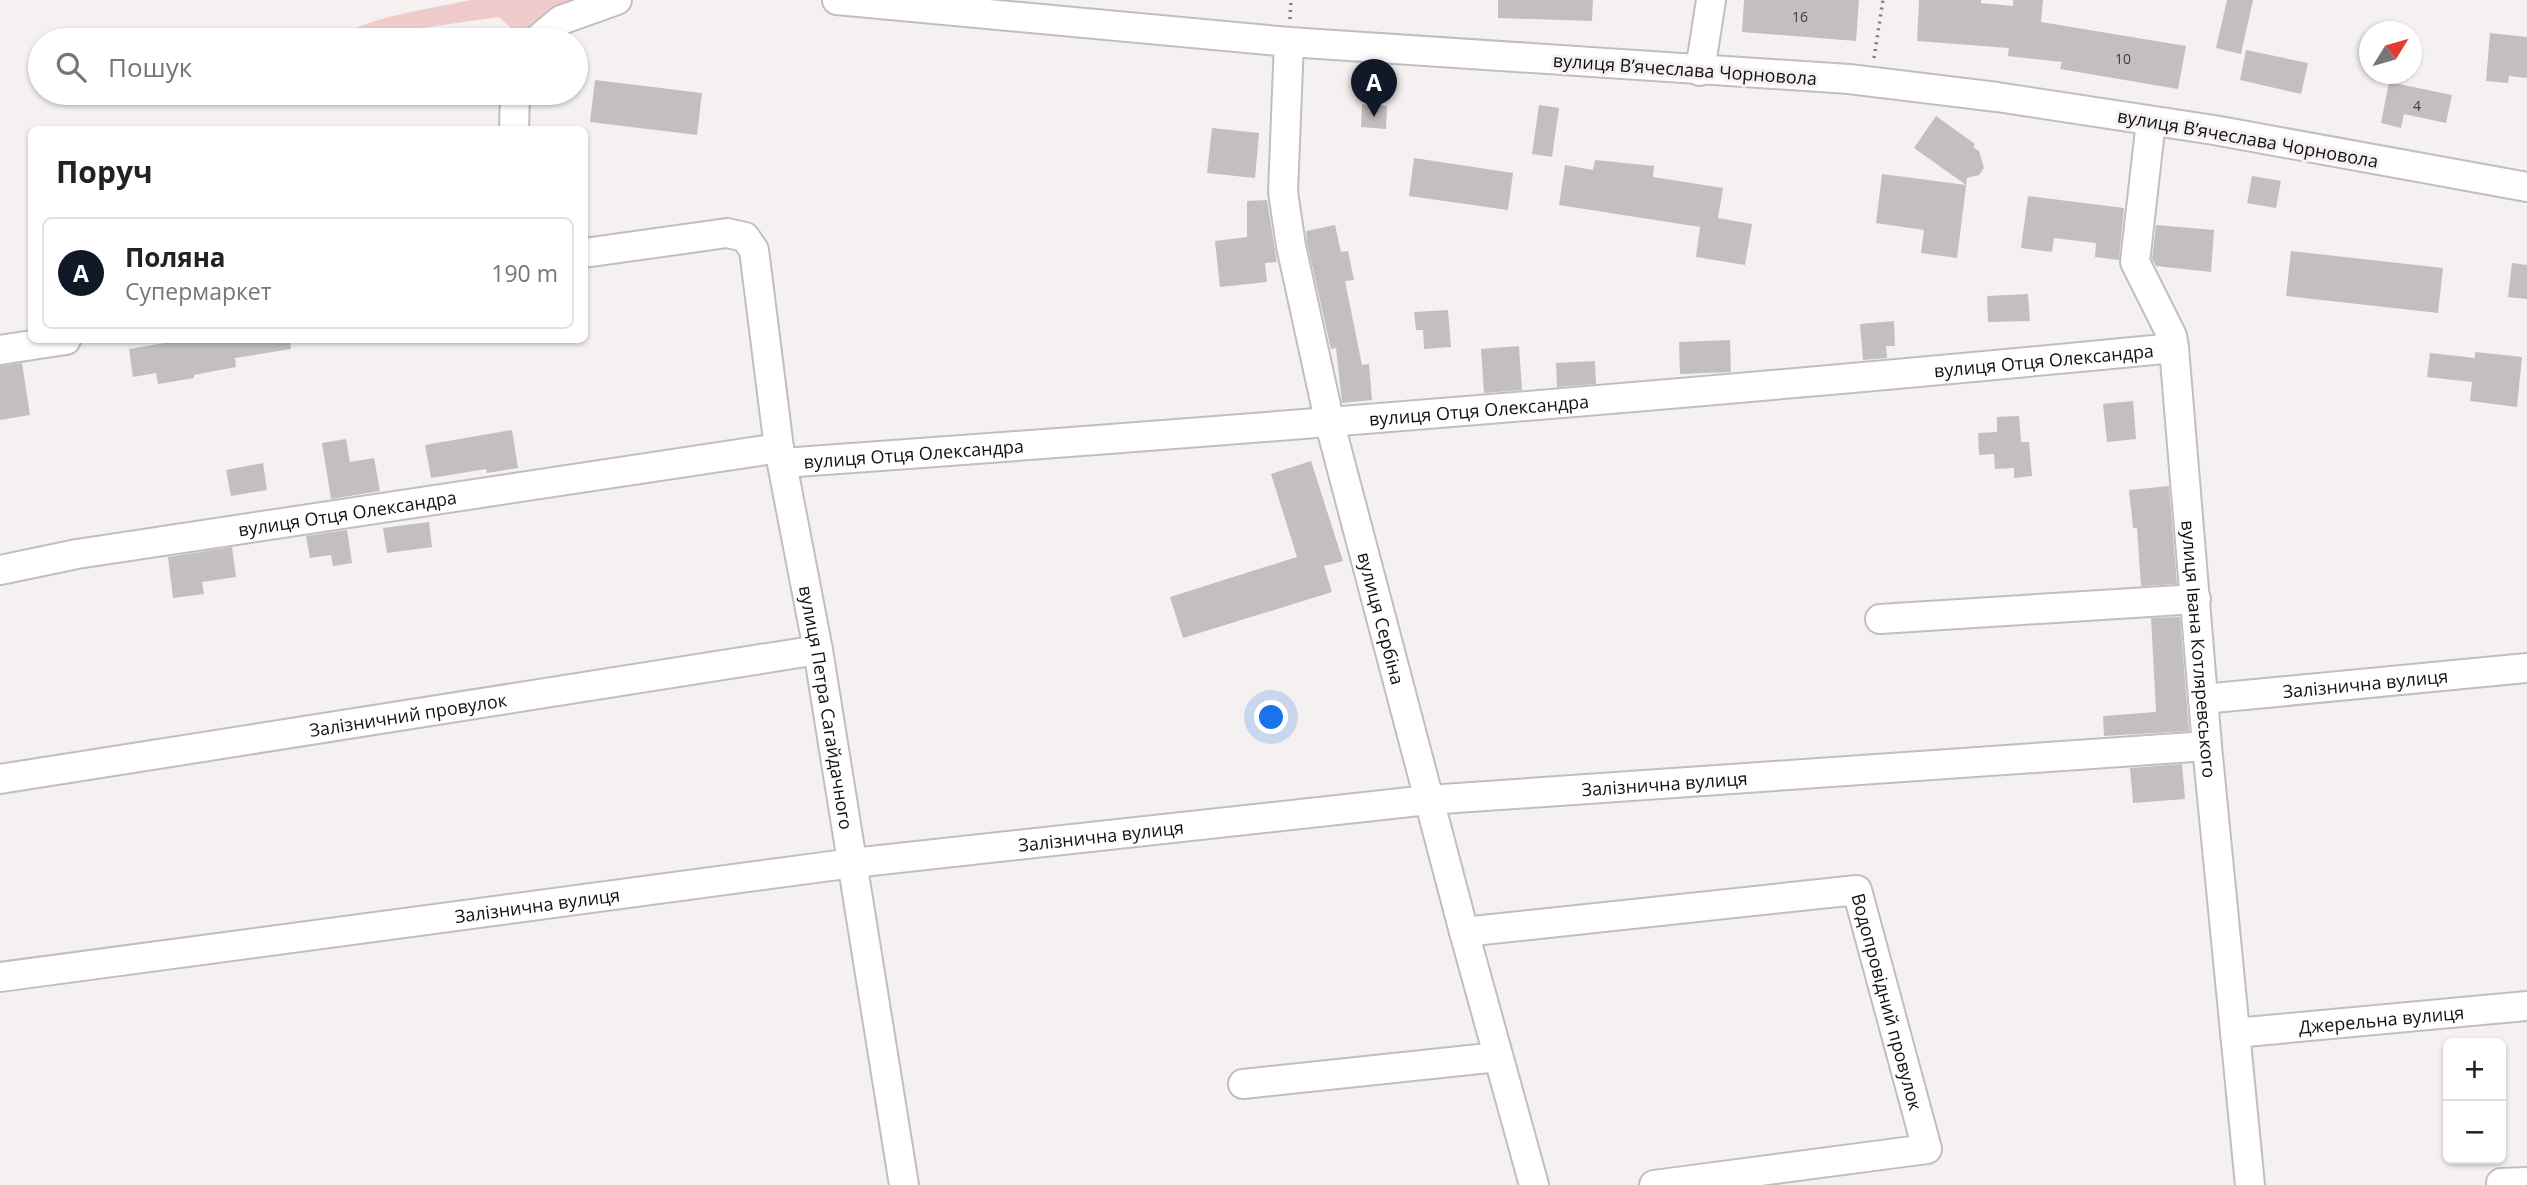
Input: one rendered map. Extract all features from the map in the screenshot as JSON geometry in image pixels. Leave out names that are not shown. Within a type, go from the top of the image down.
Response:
[{"type":"street","points":[[551,28],[561,20],[617,0]]},
{"type":"street","name":"вулиця Вʼячеслава Чорновола","points":[[837,0],[1289,42],[1871,81],[2151,121],[2527,187]]},
{"type":"street","points":[[1700,71],[1711,0]]},
{"type":"street","name":"вулиця Сербіна","points":[[1289,42],[1283,192],[1285,217],[1330,424],[1464,932],[1534,1185]]},
{"type":"street","points":[[514,126],[515,105]]},
{"type":"street","name":"вулиця Івана Котляревського","points":[[2151,121],[2135,262],[2172,336],[2174,348],[2207,746],[2250,1185]]},
{"type":"street","name":"вулиця Петра Сагайдачного","points":[[588,252],[727,233],[740,234],[754,250],[781,455],[818,650],[904,1185]]},
{"type":"street","points":[[0,350],[46,343]]},
{"type":"street","name":"вулиця Отця Олександра","points":[[0,570],[77,554],[781,455],[1330,424],[1825,382],[2174,348]]},
{"type":"street","points":[[1880,620],[2196,599]]},
{"type":"street","name":"Залізничний провулок","points":[[0,779],[818,650]]},
{"type":"street","name":"Залізнична вулиця","points":[[2203,699],[2527,668]]},
{"type":"street","name":"Залізнична вулиця","points":[[0,977],[853,863],[1429,800],[2207,746]]},
{"type":"street","name":"Водопровідний провулок","points":[[1464,932],[1857,890],[1927,1149],[1654,1185]]},
{"type":"street","name":"Джерельна вулиця","points":[[2235,1033],[2527,1006]]},
{"type":"street","points":[[1242,1084],[1499,1057]]},
{"type":"path","points":[[1871,81],[1882,0]]},
{"type":"shaded area","points":[[471,0],[617,0],[552,28],[511,28],[499,17],[422,28],[356,28],[420,10]]},
{"type":"building","points":[[1498,0],[1593,0],[1592,21],[1498,18]]},
{"type":"building","points":[[1744,0],[1859,0],[1856,41],[1742,32]]},
{"type":"building","points":[[1919,0],[1981,0],[1981,3],[2013,6],[2013,0],[2043,0],[2041,22],[2186,46],[2178,89],[2060,69],[2062,62],[2008,56],[2009,48],[1917,41]]},
{"type":"building","points":[[2227,0],[2253,0],[2241,54],[2216,48]]},
{"type":"building","points":[[2490,33],[2527,37],[2527,78],[2509,76],[2508,83],[2486,81]]},
{"type":"building","points":[[2246,50],[2308,63],[2301,94],[2240,80]]},
{"type":"building","points":[[595,80],[702,93],[697,135],[590,122]]},
{"type":"building","points":[[2389,84],[2452,95],[2446,123],[2404,114],[2401,128],[2381,123]]},
{"type":"building","points":[[1362,104],[1387,106],[1386,129],[1361,127]]},
{"type":"building","points":[[1539,105],[1559,108],[1552,157],[1532,154]]},
{"type":"building","points":[[1936,116],[1975,144],[1973,147],[1979,151],[1984,168],[1979,175],[1967,178],[1957,258],[1921,253],[1924,230],[1876,223],[1882,174],[1966,185],[1914,148]]},
{"type":"building","points":[[1212,128],[1259,133],[1255,178],[1207,173]]},
{"type":"building","points":[[1414,158],[1513,173],[1508,210],[1409,196]]},
{"type":"building","points":[[1595,160],[1654,166],[1653,177],[1723,188],[1718,218],[1752,224],[1745,265],[1696,257],[1700,227],[1559,205],[1565,165],[1593,170]]},
{"type":"building","points":[[2252,176],[2281,181],[2276,208],[2247,203]]},
{"type":"building","points":[[2028,196],[2124,208],[2119,260],[2095,257],[2096,243],[2054,238],[2052,252],[2021,248]]},
{"type":"building","points":[[1267,200],[1277,262],[1265,263],[1267,282],[1220,287],[1215,241],[1247,237],[1247,201]]},
{"type":"building","points":[[1335,225],[1341,252],[1348,251],[1354,280],[1345,281],[1362,365],[1369,364],[1372,400],[1342,403],[1336,348],[1331,349],[1307,243],[1306,231]]},
{"type":"building","points":[[2156,225],[2214,230],[2211,272],[2156,266],[2152,259]]},
{"type":"building","points":[[2291,251],[2443,268],[2438,313],[2286,296]]},
{"type":"building","points":[[2512,263],[2527,265],[2527,299],[2508,297]]},
{"type":"building","points":[[2028,294],[2030,321],[1988,322],[1987,296]]},
{"type":"building","points":[[1448,310],[1451,347],[1424,349],[1423,330],[1416,330],[1414,312]]},
{"type":"building","points":[[1894,321],[1895,346],[1886,346],[1887,358],[1863,360],[1860,324]]},
{"type":"building","points":[[1730,340],[1731,372],[1680,374],[1679,342]]},
{"type":"building","points":[[165,343],[290,343],[291,349],[235,358],[236,367],[158,384],[156,373],[133,377],[129,349]]},
{"type":"building","points":[[1519,346],[1522,390],[1484,393],[1481,349]]},
{"type":"building","points":[[2475,352],[2522,357],[2517,407],[2470,401],[2472,382],[2427,377],[2430,353],[2475,358]]},
{"type":"building","points":[[1595,361],[1596,384],[1557,387],[1556,363]]},
{"type":"building","points":[[22,363],[30,415],[0,420],[0,366]]},
{"type":"building","points":[[2133,401],[2136,439],[2107,442],[2103,404]]},
{"type":"building","points":[[2019,416],[2021,442],[2029,442],[2032,476],[2014,478],[2014,468],[1995,469],[1994,454],[1979,455],[1978,433],[1997,432],[1997,417]]},
{"type":"building","points":[[512,430],[518,468],[487,473],[486,469],[431,478],[425,445]]},
{"type":"building","points":[[346,439],[350,462],[374,458],[380,491],[331,499],[322,443]]},
{"type":"building","points":[[1311,461],[1343,561],[1324,566],[1332,592],[1183,638],[1170,597],[1297,557],[1271,474]]},
{"type":"building","points":[[263,463],[267,490],[231,496],[226,470]]},
{"type":"building","points":[[2169,486],[2177,584],[2141,586],[2137,528],[2133,528],[2129,490]]},
{"type":"building","points":[[429,522],[432,547],[387,553],[383,528]]},
{"type":"building","points":[[347,530],[352,563],[333,566],[331,555],[310,558],[306,536]]},
{"type":"building","points":[[232,547],[236,577],[202,582],[204,594],[173,598],[168,557]]},
{"type":"building","points":[[2180,617],[2189,731],[2104,736],[2103,716],[2156,712],[2151,618]]},
{"type":"building","points":[[2182,764],[2185,799],[2133,803],[2130,768]]},
{"type":"place","name":"Поляна","points":[[1374,117]]}]
